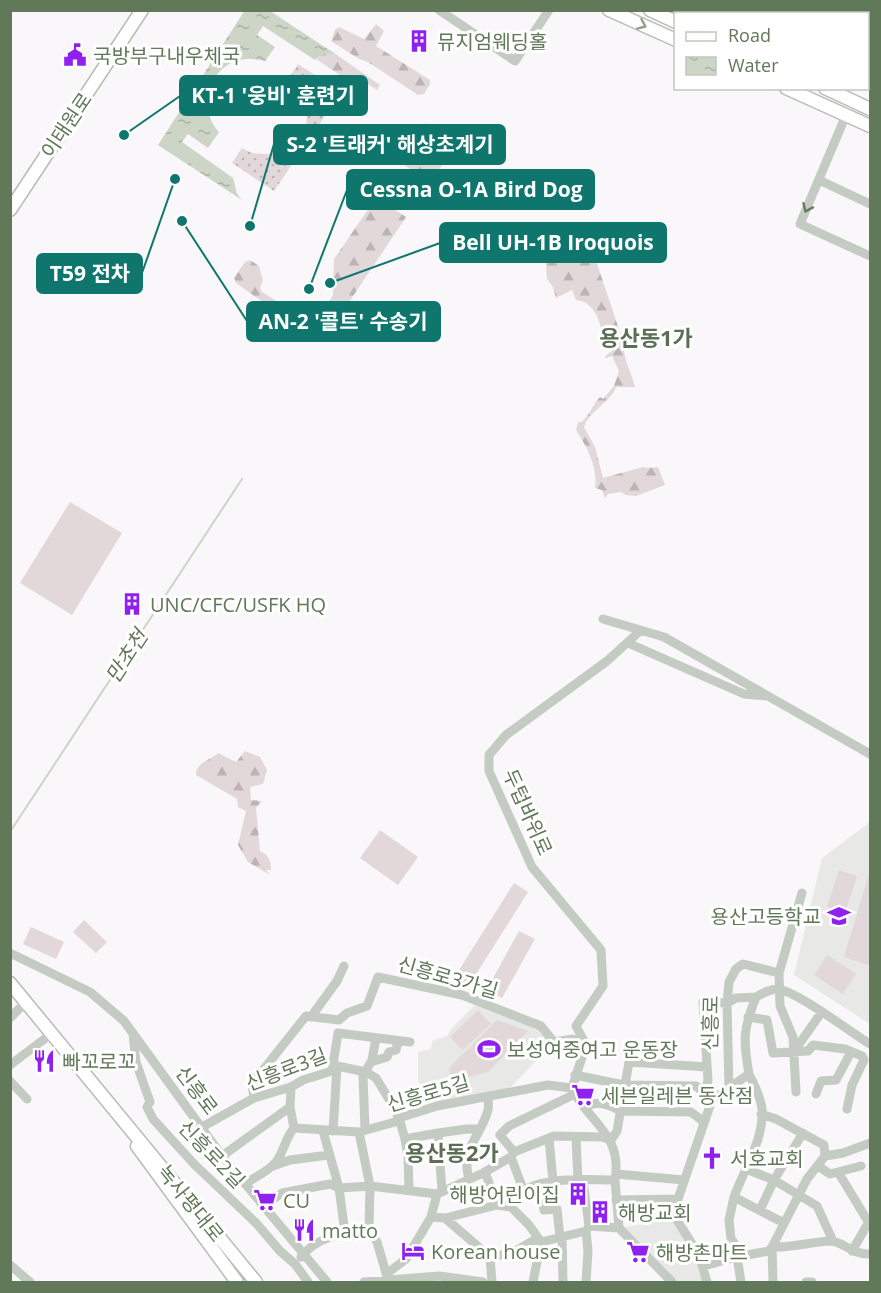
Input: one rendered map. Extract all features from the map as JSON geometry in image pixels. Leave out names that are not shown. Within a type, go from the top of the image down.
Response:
[{"type":"main road","name":"이태원로","points":[[10,210],[142,10]]},
{"type":"main road","points":[[609,10],[674,40]]},
{"type":"main road","points":[[650,10],[674,22]]},
{"type":"main road","points":[[790,90],[870,126]]},
{"type":"main road","points":[[829,90],[870,109]]},
{"type":"main road","name":"녹사평대로","points":[[10,983],[256,1282]]},
{"type":"main road","name":"녹사평대로","points":[[125,1124],[148,1164],[237,1282]]},
{"type":"main road","points":[[177,1186],[249,1282]]},
{"type":"street","points":[[439,10],[516,61],[549,10]]},
{"type":"street","points":[[846,115],[800,224],[870,256]]},
{"type":"street","points":[[819,180],[870,204]]},
{"type":"street","points":[[603,619],[664,637],[870,754]]},
{"type":"street","name":"두텁바위로","points":[[586,1045],[576,1026],[603,986],[601,950],[532,867],[489,771],[489,755],[506,735],[607,661],[640,631]]},
{"type":"street","points":[[628,643],[744,694],[771,696]]},
{"type":"street","points":[[796,1092],[793,1037],[780,1006],[779,973],[802,893]]},
{"type":"street","points":[[10,965],[15,955]]},
{"type":"street","name":"신흥로","points":[[15,955],[90,992],[133,1031],[222,1156],[327,1282]]},
{"type":"street","name":"신흥로","points":[[729,1089],[727,1003],[729,982],[736,969],[743,964],[779,973]]},
{"type":"street","points":[[311,1017],[337,981],[344,966]]},
{"type":"street","name":"신흥로3가길","points":[[339,1020],[347,1013],[368,1006],[378,977],[462,995],[540,1026],[554,1042],[573,1039],[586,1045]]},
{"type":"street","points":[[707,1282],[704,1266],[677,1220],[678,1199],[704,1122],[709,1097],[703,1002],[727,1003],[736,998],[756,997],[779,989],[796,996],[868,1043],[854,1053],[836,1080],[821,1081],[816,1094]]},
{"type":"street","name":"신흥로","points":[[756,997],[748,1017],[743,1042],[749,1074],[756,1089],[762,1114]]},
{"type":"street","points":[[10,1018],[25,1003]]},
{"type":"street","points":[[793,1051],[821,1013]]},
{"type":"street","points":[[254,1098],[252,1084],[306,1016],[339,1020],[328,1131],[329,1155],[339,1188],[345,1233]]},
{"type":"street","name":"신흥로","points":[[748,1017],[767,1020],[772,1053],[793,1051]]},
{"type":"street","name":"신흥로2길","points":[[133,1031],[136,1062],[150,1102],[147,1107],[153,1119],[194,1164],[256,1223],[280,1251],[296,1264],[308,1282]]},
{"type":"street","points":[[10,1065],[51,1034]]},
{"type":"street","points":[[338,1034],[406,1042],[397,1045],[396,1050],[389,1052],[387,1057],[371,1062]]},
{"type":"street","points":[[376,1038],[371,1062],[363,1076],[362,1130],[370,1186],[369,1229],[377,1242],[388,1280]]},
{"type":"street","points":[[793,1051],[808,1051],[813,1044],[862,1056],[864,1060],[852,1085],[847,1109]]},
{"type":"street","points":[[586,1045],[575,1075],[573,1091],[611,1140],[620,1228],[667,1281]]},
{"type":"street","points":[[611,1140],[617,1131],[629,1062],[707,1067]]},
{"type":"street","name":"신흥로3길","points":[[202,1127],[254,1098],[291,1087],[303,1080],[335,1069],[366,1072]]},
{"type":"street","points":[[366,1072],[376,1078],[399,1118],[408,1157],[409,1190]]},
{"type":"street","points":[[709,1097],[729,1089],[749,1074]]},
{"type":"street","points":[[575,1075],[624,1085],[696,1086],[709,1097]]},
{"type":"street","points":[[10,1081],[27,1099]]},
{"type":"street","name":"신흥로5길","points":[[294,1128],[328,1131],[362,1130],[395,1122],[399,1118],[437,1106],[488,1096],[548,1085],[573,1091]]},
{"type":"street","points":[[272,1167],[294,1128],[290,1107],[291,1087]]},
{"type":"street","points":[[523,1189],[512,1155],[500,1135],[508,1126],[573,1091]]},
{"type":"street","points":[[469,1179],[466,1167],[468,1156],[488,1110],[488,1096]]},
{"type":"street","points":[[586,1107],[600,1103],[620,1111],[691,1112],[704,1122]]},
{"type":"street","points":[[222,1156],[290,1107]]},
{"type":"street","points":[[704,1266],[736,1257],[769,1251],[807,1179],[825,1156],[824,1145],[776,1119],[762,1114],[760,1130],[734,1197],[729,1220],[730,1239],[735,1244],[736,1257],[741,1282]]},
{"type":"street","points":[[405,1139],[479,1129]]},
{"type":"street","points":[[388,1280],[388,1272],[406,1259],[431,1217],[440,1193],[438,1133]]},
{"type":"street","points":[[760,1210],[774,1180],[803,1133]]},
{"type":"street","points":[[264,1206],[282,1192],[330,1184],[339,1188],[370,1186],[440,1193],[554,1136],[602,1137],[611,1140]]},
{"type":"street","points":[[549,1138],[553,1182]]},
{"type":"street","points":[[576,1138],[578,1180],[584,1188],[587,1229],[586,1282]]},
{"type":"street","points":[[825,1156],[843,1153],[870,1143]]},
{"type":"street","points":[[245,1184],[272,1167],[290,1160],[329,1155]]},
{"type":"street","points":[[818,1166],[830,1174],[861,1166]]},
{"type":"street","points":[[746,1169],[774,1180],[817,1206],[833,1241]]},
{"type":"street","points":[[485,1172],[496,1204]]},
{"type":"street","points":[[838,1172],[869,1224],[852,1251]]},
{"type":"street","points":[[511,1207],[512,1198],[523,1189],[540,1184],[616,1177],[684,1179]]},
{"type":"street","points":[[540,1184],[544,1210],[557,1209],[563,1282]]},
{"type":"street","points":[[734,1197],[784,1223]]},
{"type":"street","points":[[616,1200],[678,1199]]},
{"type":"street","points":[[431,1217],[445,1218],[496,1204],[511,1207],[529,1225],[541,1242],[533,1282]]},
{"type":"street","points":[[445,1218],[490,1257],[492,1282]]},
{"type":"street","points":[[490,1257],[512,1253],[534,1240],[541,1242],[561,1238],[587,1229],[620,1228]]},
{"type":"street","points":[[296,1264],[315,1244],[345,1233],[369,1229]]},
{"type":"street","points":[[772,1247],[784,1248],[833,1241],[860,1255],[870,1254]]},
{"type":"street","points":[[772,1247],[773,1282]]},
{"type":"street","points":[[10,1265],[26,1281]]},
{"type":"street","points":[[364,1282],[439,1276],[483,1282]]},
{"type":"street","points":[[806,1282],[812,1282]]},
{"type":"shaded area","name":"용산고등학교","points":[[870,822],[870,1024],[794,975],[822,858]]},
{"type":"shaded area","points":[[475,1005],[542,1031],[553,1043],[511,1087],[436,1105],[418,1081],[418,1052],[431,1049],[432,1041],[447,1036]]},
{"type":"shaded area","points":[[656,1222],[675,1222],[697,1257],[705,1282],[678,1282],[624,1227]]},
{"type":"green space","points":[[376,24],[384,31],[376,46],[430,80],[424,94],[418,95],[331,41],[335,30],[339,27],[364,39]]},
{"type":"green space","points":[[327,53],[337,55],[380,85],[377,90],[363,81],[358,87],[316,59]]},
{"type":"green space","points":[[298,64],[341,92],[316,129],[306,123],[305,96],[290,76]]},
{"type":"green space","points":[[424,123],[456,144],[430,183],[400,162]]},
{"type":"green space","points":[[291,144],[301,151],[274,191],[232,163],[242,148],[254,153],[267,154],[279,151]]},
{"type":"green space","points":[[376,198],[406,217],[325,338],[315,339],[236,283],[234,278],[245,262],[250,260],[259,266],[263,280],[260,288],[262,292],[304,318],[317,320],[333,295],[334,259]]},
{"type":"green space","points":[[612,231],[629,263],[617,251],[610,254],[606,248],[593,252],[624,344],[626,360],[635,387],[616,387],[609,398],[590,416],[584,427],[595,447],[603,478],[643,467],[658,467],[665,485],[636,496],[621,492],[608,494],[605,498],[602,490],[595,488],[593,465],[588,450],[576,430],[578,422],[582,422],[600,397],[603,399],[614,386],[619,371],[612,356],[606,358],[605,356],[612,351],[604,338],[595,312],[587,304],[576,300],[572,290],[556,298],[553,287],[547,279],[546,263],[536,248],[542,242],[560,255],[568,253],[586,256]]},
{"type":"green space","points":[[70,502],[122,533],[72,615],[20,583]]},
{"type":"green space","points":[[245,751],[260,757],[267,770],[263,784],[250,787],[251,800],[262,801],[256,808],[260,851],[269,859],[271,870],[266,870],[270,875],[248,862],[238,845],[246,811],[238,807],[237,799],[196,775],[201,764],[218,753],[236,762]]},
{"type":"green space","points":[[380,830],[418,857],[398,885],[360,858]]},
{"type":"green space","points":[[839,870],[857,876],[845,913],[827,907]]},
{"type":"green space","points":[[870,870],[870,966],[844,957]]},
{"type":"green space","points":[[514,883],[528,892],[468,987],[454,978]]},
{"type":"green space","points":[[84,920],[107,942],[96,953],[73,932]]},
{"type":"green space","points":[[31,927],[64,942],[56,959],[23,944]]},
{"type":"green space","points":[[519,931],[535,939],[502,998],[487,989]]},
{"type":"green space","points":[[827,955],[856,974],[843,994],[814,975]]},
{"type":"green space","points":[[478,1010],[491,1024],[463,1050],[450,1037]]},
{"type":"green space","name":"보성여중여고 운동장","points":[[497,1020],[528,1031],[488,1072],[452,1081],[449,1068]]},
{"type":"water","points":[[245,10],[270,11],[337,55],[325,54],[315,60],[263,26],[257,35],[275,47],[265,61],[243,59],[236,61],[218,73],[212,82],[209,92],[209,113],[219,132],[208,148],[188,134],[182,142],[233,178],[237,194],[242,200],[158,145]]},
{"type":"waterway","name":"만초천","points":[[10,832],[242,479]]},
{"type":"place","name":"뮤지엄웨딩홀","points":[[419,41]]},
{"type":"place","name":"국방부구내우체국","points":[[75,55]]},
{"type":"place","name":"KT-1 '웅비' 훈련기","points":[[124,135]]},
{"type":"place","name":"T59 전차","points":[[175,179]]},
{"type":"place","name":"AN-2 '콜트' 수송기","points":[[182,221]]},
{"type":"place","name":"S-2 '트래커' 해상초계기","points":[[250,226]]},
{"type":"place","name":"Bell UH-1B Iroquois","points":[[330,283]]},
{"type":"place","name":"Cessna O-1A Bird Dog","points":[[309,289]]},
{"type":"place","name":"UNC/CFC/USFK HQ","points":[[132,604]]},
{"type":"place","name":"용산고등학교","points":[[839,916]]},
{"type":"place","name":"보성여중여고 운동장","points":[[489,1049]]},
{"type":"place","name":"빠꼬로꼬","points":[[44,1061]]},
{"type":"place","name":"세븐일레븐 동산점","points":[[583,1095]]},
{"type":"place","name":"서호교회","points":[[712,1158]]},
{"type":"place","name":"해방어린이집","points":[[578,1194]]},
{"type":"place","name":"CU","points":[[265,1200]]},
{"type":"place","name":"해방교회","points":[[600,1212]]},
{"type":"place","name":"matto","points":[[304,1230]]},
{"type":"place","name":"Korean house","points":[[413,1251]]},
{"type":"place","name":"해방촌마트","points":[[638,1252]]},
{"type":"district","name":"용산동1가","points":[[646,337]]},
{"type":"district","name":"용산동2가","points":[[452,1152]]}]
